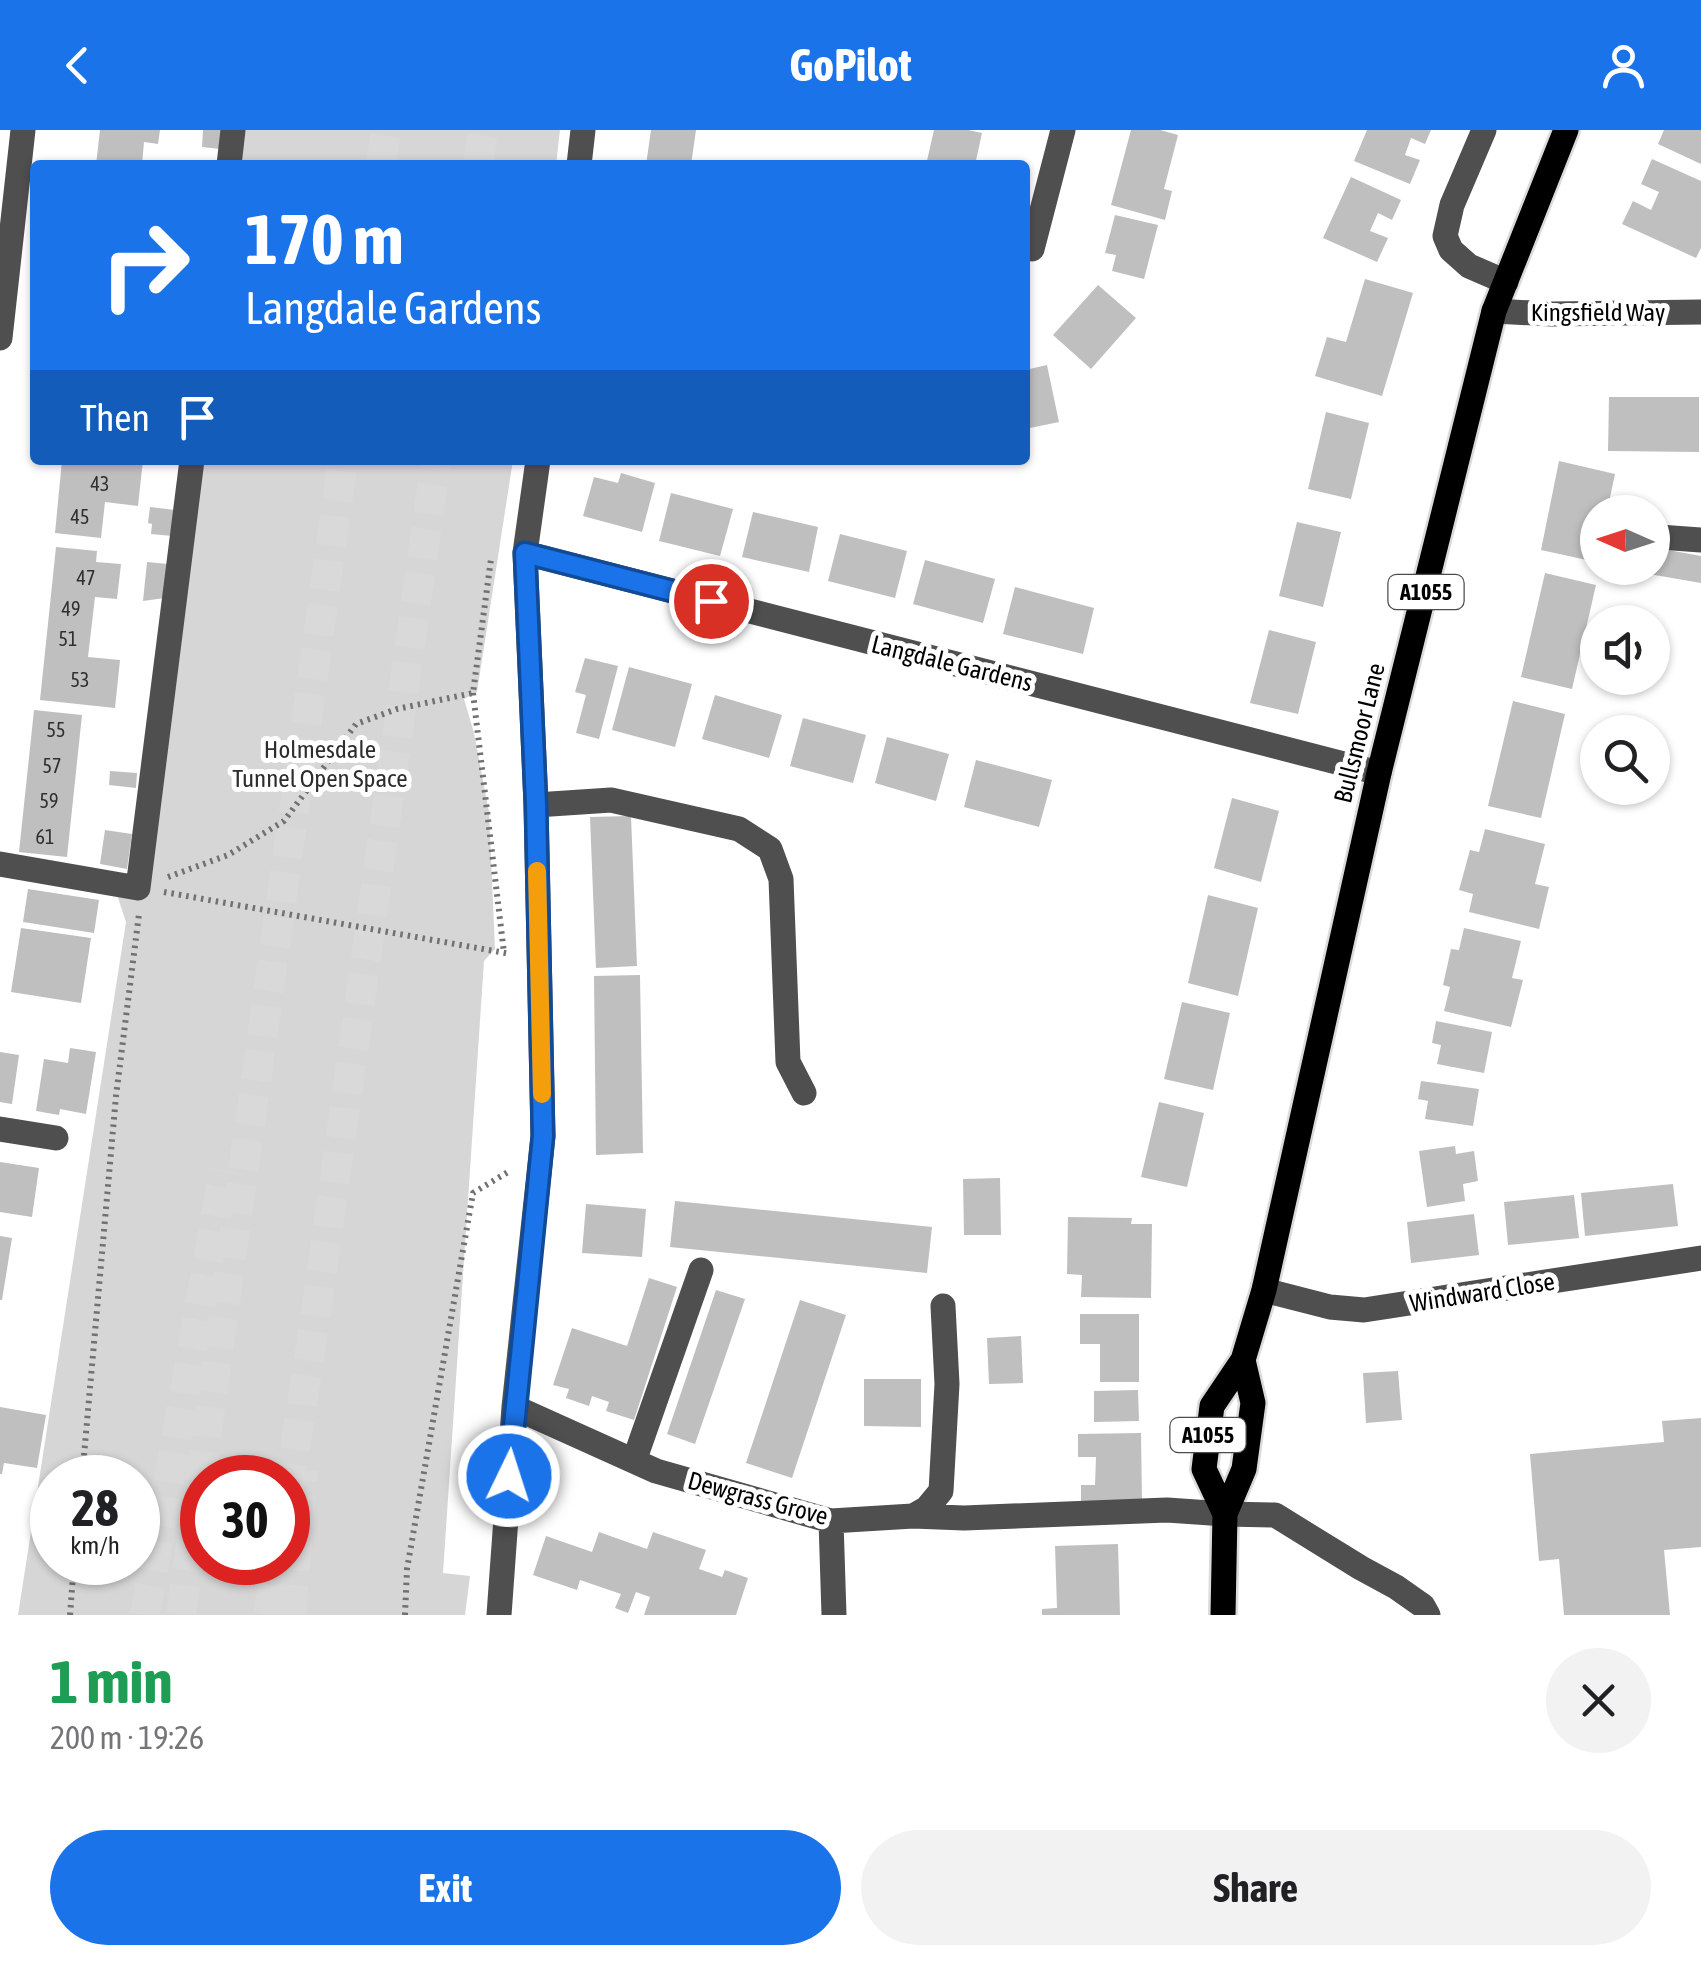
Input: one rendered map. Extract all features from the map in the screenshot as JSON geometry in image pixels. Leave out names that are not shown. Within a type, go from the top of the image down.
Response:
[{"type":"main road","name":"Bullsmoor Lane","points":[[1225,1514],[1204,1469],[1212,1406],[1243,1360],[1264,1290],[1379,773],[1494,311],[1566,130]]},
{"type":"main road","name":"Bullsmoor Lane","points":[[1222,1615],[1225,1514],[1244,1469],[1253,1403],[1243,1360]]},
{"type":"street","points":[[0,338],[23,130]]},
{"type":"street","points":[[229,160],[233,130]]},
{"type":"street","points":[[580,160],[584,130]]},
{"type":"street","points":[[1032,249],[1062,130]]},
{"type":"street","points":[[1484,130],[1452,205],[1445,236],[1451,250],[1469,266],[1506,282]]},
{"type":"street","name":"Kingsfield Way","points":[[1494,311],[1701,312]]},
{"type":"street","points":[[0,864],[138,888],[191,465]]},
{"type":"street","points":[[499,1615],[514,1407],[543,1136],[536,804],[525,553],[537,465]]},
{"type":"street","points":[[1670,538],[1701,540]]},
{"type":"street","name":"Langdale Gardens","points":[[525,553],[1379,773]]},
{"type":"street","points":[[536,804],[611,800],[739,830],[770,849],[781,880],[788,1062],[804,1093]]},
{"type":"street","points":[[0,1129],[56,1138]]},
{"type":"street","name":"Windward Close","points":[[1264,1290],[1330,1307],[1364,1310],[1701,1258]]},
{"type":"street","points":[[634,1461],[701,1270]]},
{"type":"street","points":[[913,1516],[927,1508],[941,1491],[947,1384],[943,1306]]},
{"type":"street","name":"Dewgrass Grove","points":[[514,1407],[656,1471],[831,1521],[1167,1510],[1276,1514],[1396,1587],[1428,1615]]},
{"type":"street","points":[[831,1521],[834,1615]]},
{"type":"path","points":[[492,557],[473,694],[504,953]]},
{"type":"path","points":[[138,888],[228,856],[284,821],[356,724],[397,709],[473,694]]},
{"type":"path","points":[[138,888],[538,959]]},
{"type":"path","points":[[84,1455],[116,1096],[139,915],[138,888]]},
{"type":"path","points":[[405,1615],[407,1569],[473,1193],[522,1162]]},
{"type":"path","points":[[70,1615],[72,1585]]},
{"type":"green space","points":[[239,130],[560,130],[557,160],[236,160]]},
{"type":"green space","name":"Holmesdale Tunnel Open Space","points":[[198,465],[512,465],[477,692],[464,699],[489,812],[495,949],[484,961],[443,1573],[470,1576],[465,1615],[18,1615],[30,1538],[30,1585],[160,1585],[160,1455],[43,1455],[126,922],[117,895],[146,898]]},
{"type":"building","points":[[100,130],[160,130],[158,144],[144,142],[142,160],[97,160]]},
{"type":"building","points":[[203,130],[222,130],[220,149],[202,147]]},
{"type":"building","points":[[651,130],[696,130],[692,160],[647,160]]},
{"type":"building","points":[[934,130],[982,133],[976,160],[927,160]]},
{"type":"building","points":[[1131,130],[1160,130],[1178,135],[1164,189],[1172,191],[1165,220],[1111,205]]},
{"type":"building","points":[[1367,130],[1431,130],[1425,144],[1411,138],[1405,155],[1420,160],[1410,184],[1354,161]]},
{"type":"building","points":[[1664,130],[1701,130],[1701,164],[1658,144]]},
{"type":"building","points":[[1652,159],[1701,181],[1701,248],[1696,258],[1622,224],[1633,201],[1651,210],[1659,192],[1641,184]]},
{"type":"building","points":[[1351,177],[1401,200],[1392,220],[1378,213],[1370,231],[1388,238],[1377,262],[1323,238]]},
{"type":"building","points":[[1115,215],[1158,225],[1144,279],[1112,271],[1116,255],[1105,253]]},
{"type":"building","points":[[1365,279],[1413,293],[1382,396],[1315,376],[1327,337],[1346,342]]},
{"type":"building","points":[[1098,285],[1136,318],[1091,369],[1053,335]]},
{"type":"building","points":[[1047,365],[1059,422],[1030,428],[1030,369]]},
{"type":"building","points":[[1609,397],[1699,397],[1699,452],[1608,451]]},
{"type":"building","points":[[1326,412],[1369,423],[1351,499],[1308,489]]},
{"type":"building","points":[[1559,461],[1615,474],[1611,495],[1580,495],[1580,559],[1541,550]]},
{"type":"building","points":[[62,465],[142,465],[138,506],[105,502],[101,538],[55,533]]},
{"type":"building","points":[[621,473],[655,483],[642,532],[583,516],[594,477],[618,483]]},
{"type":"building","points":[[671,493],[733,509],[720,556],[659,541]]},
{"type":"building","points":[[150,507],[175,510],[172,536],[151,534]]},
{"type":"building","points":[[753,512],[818,527],[809,572],[742,557]]},
{"type":"building","points":[[1297,522],[1341,532],[1323,607],[1279,596]]},
{"type":"building","points":[[840,534],[907,551],[895,598],[828,581]]},
{"type":"building","points":[[56,547],[97,551],[96,562],[121,564],[117,599],[95,597],[88,657],[120,660],[115,708],[40,700]]},
{"type":"building","points":[[1670,550],[1701,556],[1701,583],[1670,578]]},
{"type":"building","points":[[925,560],[995,579],[983,623],[913,604]]},
{"type":"building","points":[[147,562],[168,564],[165,598],[143,601]]},
{"type":"building","points":[[1545,573],[1580,581],[1580,585],[1596,585],[1591,605],[1580,605],[1580,654],[1572,689],[1521,677]]},
{"type":"building","points":[[1015,587],[1094,608],[1083,654],[1003,634]]},
{"type":"building","points":[[1269,630],[1316,642],[1298,714],[1250,703]]},
{"type":"building","points":[[585,658],[618,666],[599,739],[576,733],[586,695],[575,692]]},
{"type":"building","points":[[629,667],[692,684],[675,747],[612,730]]},
{"type":"building","points":[[715,695],[782,715],[769,758],[702,739]]},
{"type":"building","points":[[1513,701],[1565,714],[1541,818],[1488,806]]},
{"type":"building","points":[[34,710],[82,715],[67,857],[19,852]]},
{"type":"building","points":[[803,718],[866,735],[853,783],[790,766]]},
{"type":"building","points":[[887,737],[949,754],[936,801],[875,783]]},
{"type":"building","points":[[976,760],[1052,780],[1039,827],[964,807]]},
{"type":"building","points":[[110,771],[137,773],[136,788],[109,785]]},
{"type":"building","points":[[1232,798],[1279,811],[1261,882],[1214,868]]},
{"type":"building","points":[[631,816],[637,966],[596,968],[590,817]]},
{"type":"building","points":[[1485,829],[1545,844],[1535,884],[1549,887],[1539,929],[1469,912],[1473,894],[1459,890],[1470,850],[1479,852]]},
{"type":"building","points":[[105,830],[132,834],[127,869],[100,864]]},
{"type":"building","points":[[28,889],[99,900],[94,933],[23,922]]},
{"type":"building","points":[[1208,895],[1258,908],[1238,996],[1188,983]]},
{"type":"building","points":[[21,928],[91,938],[81,1003],[11,992]]},
{"type":"building","points":[[1464,928],[1521,941],[1512,978],[1523,980],[1511,1027],[1444,1011],[1450,987],[1443,985],[1451,949],[1459,950]]},
{"type":"building","points":[[640,975],[643,1153],[596,1155],[594,976]]},
{"type":"building","points":[[1182,1002],[1230,1013],[1213,1090],[1164,1079]]},
{"type":"building","points":[[1436,1021],[1492,1032],[1484,1073],[1437,1064],[1441,1045],[1432,1043]]},
{"type":"building","points":[[70,1048],[96,1052],[86,1114],[60,1109],[59,1115],[36,1111],[44,1059],[68,1063]]},
{"type":"building","points":[[0,1052],[19,1055],[12,1104],[0,1102]]},
{"type":"building","points":[[1421,1081],[1479,1089],[1473,1126],[1425,1119],[1428,1101],[1418,1099]]},
{"type":"building","points":[[1159,1102],[1204,1113],[1187,1187],[1141,1177]]},
{"type":"building","points":[[1455,1146],[1456,1154],[1474,1151],[1478,1181],[1463,1184],[1465,1201],[1427,1207],[1419,1151]]},
{"type":"building","points":[[0,1162],[39,1168],[32,1217],[0,1212]]},
{"type":"building","points":[[1000,1178],[1001,1235],[964,1235],[963,1179]]},
{"type":"building","points":[[1673,1184],[1678,1226],[1585,1236],[1581,1193]]},
{"type":"building","points":[[1574,1195],[1579,1238],[1508,1245],[1504,1202]]},
{"type":"building","points":[[675,1201],[932,1227],[927,1273],[670,1247]]},
{"type":"building","points":[[586,1204],[646,1209],[642,1257],[582,1253]]},
{"type":"building","points":[[1474,1214],[1479,1255],[1411,1263],[1407,1222]]},
{"type":"building","points":[[1068,1217],[1132,1218],[1131,1224],[1152,1224],[1151,1298],[1081,1297],[1082,1275],[1067,1274]]},
{"type":"building","points":[[0,1236],[12,1238],[2,1300],[0,1300]]},
{"type":"building","points":[[649,1278],[677,1287],[634,1420],[606,1411],[609,1402],[592,1396],[589,1406],[566,1398],[569,1389],[553,1385],[572,1328],[627,1346]]},
{"type":"building","points":[[716,1290],[745,1299],[695,1444],[667,1434]]},
{"type":"building","points":[[800,1300],[846,1315],[792,1478],[746,1463]]},
{"type":"building","points":[[1080,1314],[1139,1314],[1139,1382],[1100,1382],[1100,1344],[1080,1344]]},
{"type":"building","points":[[1021,1336],[1023,1383],[989,1384],[987,1338]]},
{"type":"building","points":[[1398,1371],[1402,1420],[1366,1423],[1363,1373]]},
{"type":"building","points":[[864,1379],[921,1379],[921,1427],[864,1426]]},
{"type":"building","points":[[1138,1390],[1139,1421],[1094,1422],[1094,1391]]},
{"type":"building","points":[[0,1407],[46,1415],[39,1455],[30,1455],[30,1467],[4,1463],[0,1474]]},
{"type":"building","points":[[1701,1418],[1701,1547],[1664,1550],[1670,1615],[1564,1615],[1559,1559],[1539,1561],[1530,1454],[1664,1442],[1662,1421]]},
{"type":"building","points":[[1141,1433],[1142,1504],[1081,1504],[1081,1485],[1095,1485],[1096,1457],[1078,1457],[1078,1434]]},
{"type":"building","points":[[599,1532],[647,1549],[653,1532],[706,1550],[699,1569],[722,1577],[725,1570],[748,1578],[736,1615],[644,1615],[650,1597],[636,1592],[628,1613],[615,1608],[621,1594],[580,1580],[577,1590],[533,1575],[546,1536],[592,1552]]},
{"type":"building","points":[[1118,1544],[1120,1615],[1042,1615],[1042,1609],[1057,1608],[1055,1546]]},
{"type":"tunnel","points":[[382,160],[386,130]]},
{"type":"tunnel","points":[[479,160],[483,130]]},
{"type":"tunnel","points":[[181,1615],[342,465]]},
{"type":"tunnel","points":[[294,1455],[435,465]]},
{"type":"tunnel","points":[[145,1615],[224,1171]]},
{"type":"tunnel","points":[[268,1615],[273,1585]]},
{"type":"tunnel","points":[[291,1615],[293,1585]]},
{"type":"slow traffic","points":[[537,871],[542,1094]]},
{"type":"route","points":[[509,1476],[543,1136],[536,804],[525,553],[711,601]]}]
